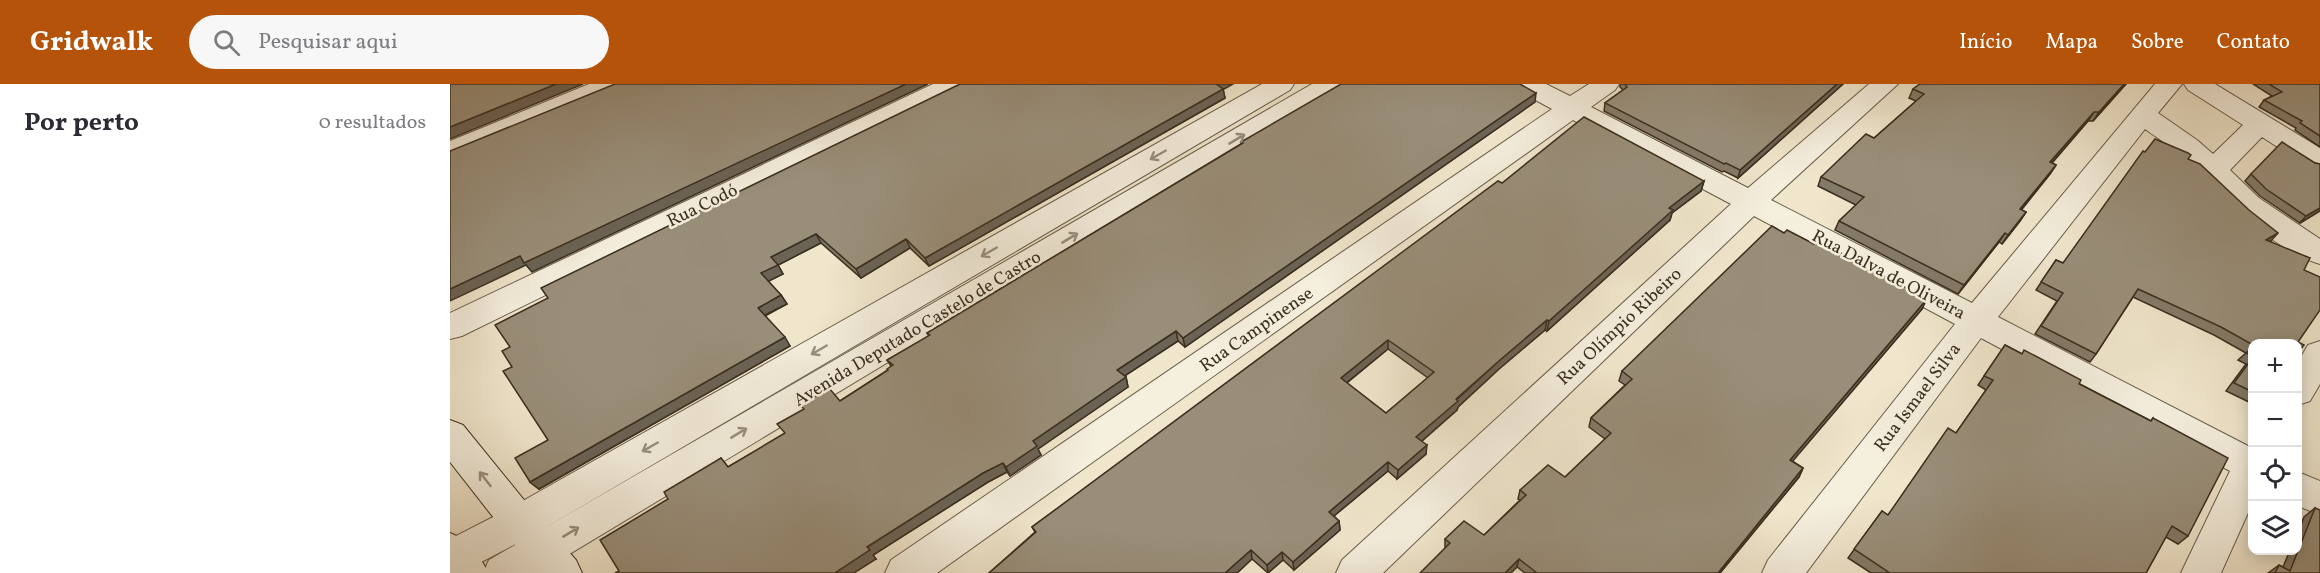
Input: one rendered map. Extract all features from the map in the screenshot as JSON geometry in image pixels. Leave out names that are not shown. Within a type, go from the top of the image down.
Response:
[{"type":"street","points":[[450,152],[612,84]]},
{"type":"street","name":"Rua Codó","points":[[450,327],[954,84]]},
{"type":"street","name":"Avenida Deputado Castelo de Castro","points":[[502,573],[1281,84]]},
{"type":"street","name":"Avenida Deputado Castelo de Castro","points":[[456,559],[541,548],[1331,84]]},
{"type":"street","name":"Rua Dalva de Oliveira","points":[[1526,84],[2248,462]]},
{"type":"street","name":"Rua Campinense","points":[[905,573],[1606,84]]},
{"type":"street","name":"Rua Olímpio Ribeiro","points":[[1356,573],[1751,202],[1886,84]]},
{"type":"street","name":"Rua Ismael Silva","points":[[1782,573],[1977,320],[2142,114],[2169,84]]},
{"type":"street","points":[[2197,84],[2320,161]]},
{"type":"street","points":[[2142,114],[2187,146],[2249,205],[2294,238],[2320,253]]},
{"type":"street","points":[[2213,171],[2260,123]]},
{"type":"street","points":[[2302,384],[2320,354]]},
{"type":"street","points":[[450,435],[541,548]]},
{"type":"street","points":[[2201,573],[2248,475]]},
{"type":"street","points":[[2302,490],[2320,499]]},
{"type":"building","points":[[450,84],[556,84],[450,127]]},
{"type":"building","points":[[615,84],[906,84],[524,263],[520,256],[450,289],[450,151]]},
{"type":"building","points":[[960,84],[1216,84],[1223,89],[925,258],[906,239],[856,269],[816,234],[771,257],[778,265],[761,273],[781,295],[758,308],[785,337],[530,482],[515,458],[548,440],[503,371],[512,367],[502,351],[510,347],[495,325],[548,298],[541,288]]},
{"type":"building","points":[[1341,84],[1520,84],[1536,93],[1183,338],[1176,331],[1117,370],[1126,377],[1033,441],[1037,446],[1006,467],[1003,463],[983,473],[867,547],[870,550],[835,573],[615,573],[619,571],[600,540],[668,499],[664,492],[721,458],[728,467],[785,433],[777,424],[804,409],[800,405],[829,388],[840,401],[888,370],[893,365],[887,360],[930,335],[927,333],[1243,143],[1241,142]]},
{"type":"building","points":[[1625,84],[1837,84],[1740,170],[1605,103],[1627,87]]},
{"type":"building","points":[[1920,84],[2124,84],[2099,112],[2094,112],[2050,162],[2056,165],[2020,209],[2026,212],[2008,235],[2005,233],[1964,285],[1839,221],[1864,197],[1821,177],[1866,134],[1874,138],[1924,94],[1913,89]]},
{"type":"building","points":[[2269,84],[2320,84],[2320,136],[2300,123],[2302,121],[2264,100],[2282,92]]},
{"type":"building","points":[[1584,117],[1704,181],[1669,208],[1673,210],[1549,321],[1547,320],[1500,360],[1456,399],[1458,401],[1416,437],[1427,445],[1398,470],[1388,462],[1329,512],[1339,521],[1293,562],[1282,552],[1267,565],[1251,550],[1225,573],[989,573],[1036,532],[1032,527],[1498,181],[1502,183]],"holes":[[[1388,340],[1434,372],[1386,413],[1341,378]]]},
{"type":"building","points":[[2155,139],[2188,153],[2191,155],[2188,159],[2200,164],[2249,210],[2278,233],[2266,240],[2310,258],[2304,270],[2320,277],[2320,310],[2300,339],[2248,339],[2248,342],[2221,327],[2138,289],[2096,354],[2041,326],[2063,293],[2041,282],[2056,260],[2063,263],[2143,151],[2145,152]]},
{"type":"building","points":[[2282,142],[2320,164],[2320,208],[2306,216],[2266,189],[2251,174]]},
{"type":"building","points":[[1772,226],[1784,233],[1787,230],[1814,244],[1818,241],[1927,299],[1790,460],[1803,468],[1718,573],[1537,573],[1519,559],[1505,573],[1420,573],[1450,543],[1445,539],[1464,521],[1484,535],[1526,495],[1520,490],[1548,465],[1565,477],[1611,433],[1591,418],[1632,379],[1622,371]]},
{"type":"building","points":[[2005,345],[2022,354],[2024,350],[2081,380],[2079,384],[2151,421],[2153,418],[2228,458],[2188,536],[2172,526],[2146,573],[1890,573],[1854,549],[1882,511],[1888,515],[1948,428],[1956,433],[1993,380],[1984,376]]},
{"type":"building","points":[[2248,364],[2248,390],[2234,383]]},
{"type":"building","points":[[2315,508],[2320,510],[2320,573],[2275,573],[2279,565],[2290,571],[2296,555],[2302,555],[2302,541]]}]
